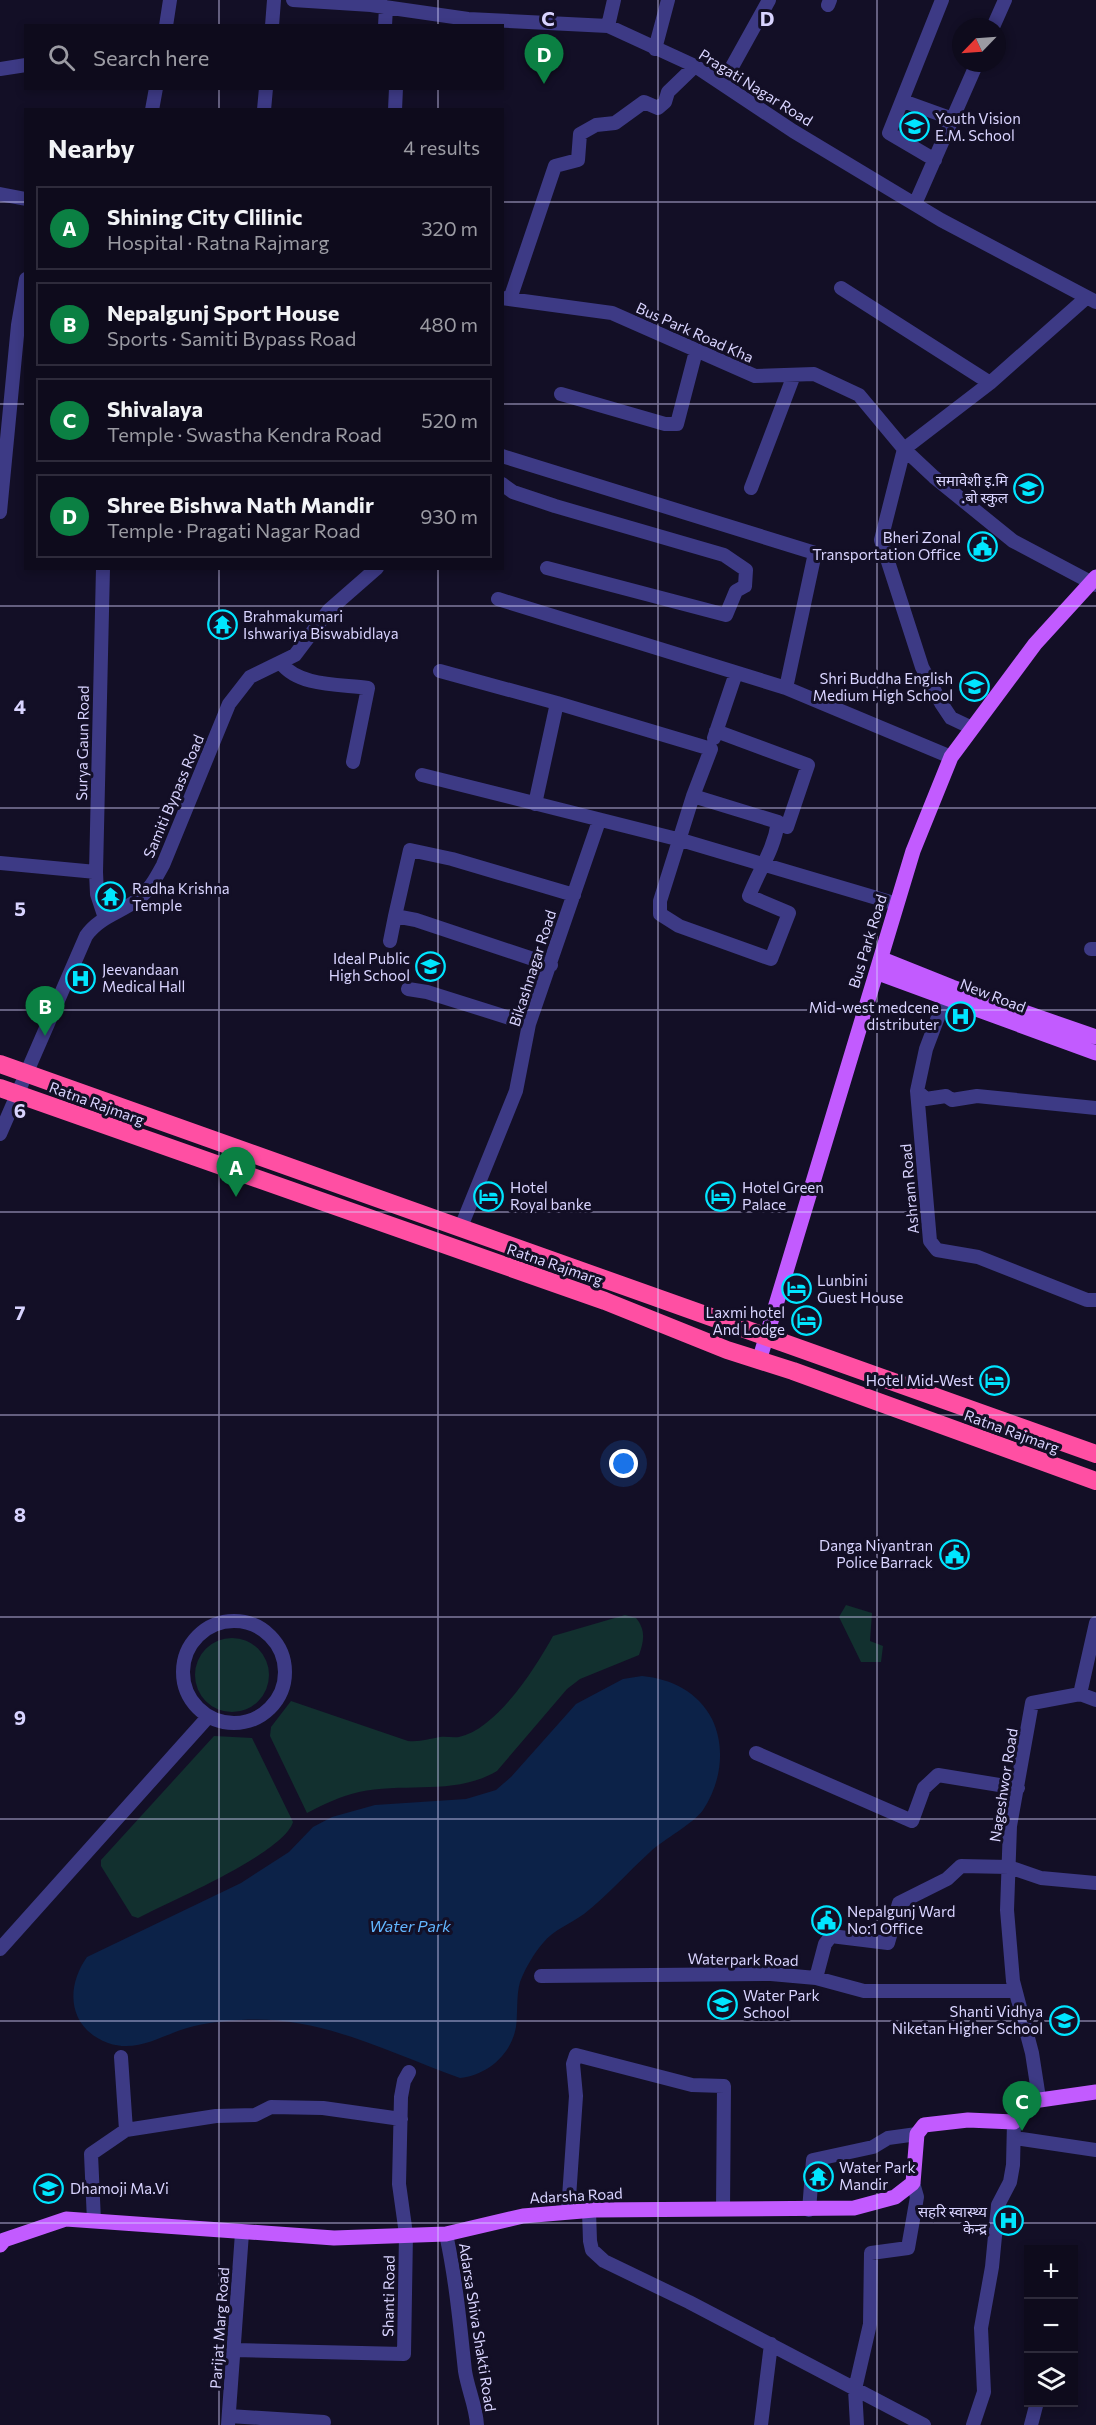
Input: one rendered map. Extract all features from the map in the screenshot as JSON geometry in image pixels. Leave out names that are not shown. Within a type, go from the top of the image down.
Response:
[{"type":"highway","name":"Ratna Rajmarg","points":[[0,1064],[1096,1454]]},
{"type":"highway","name":"Ratna Rajmarg","points":[[8,1091],[605,1301],[759,1361],[793,1371],[1096,1480]]},
{"type":"highway","points":[[386,1224],[391,1204]]},
{"type":"main road","name":"Bus Park Road","points":[[759,1361],[897,904],[914,851],[951,757],[970,728],[1035,644],[1094,581]]},
{"type":"main road","name":"New Road","points":[[880,966],[946,996],[1096,1053]]},
{"type":"main road","points":[[880,966],[952,987],[1096,1037]]},
{"type":"main road","points":[[912,2183],[917,2134],[924,2126],[938,2122],[1014,2122],[1026,2102],[1039,2098],[1096,2092]]},
{"type":"main road","name":"Adarsha Road","points":[[0,2245],[4,2240],[66,2219],[334,2238],[446,2234],[523,2216],[568,2212],[854,2208],[895,2197],[912,2183]]},
{"type":"street","points":[[166,24],[170,0]]},
{"type":"street","points":[[272,24],[274,0]]},
{"type":"street","points":[[608,27],[614,0]]},
{"type":"street","points":[[655,49],[668,0]]},
{"type":"street","points":[[723,83],[769,0]]},
{"type":"street","points":[[935,160],[889,134],[942,0]]},
{"type":"street","points":[[997,18],[1005,0]]},
{"type":"street","name":"Pragati Nagar Road","points":[[300,1],[386,7],[468,19],[608,27],[694,66],[793,130],[915,204],[1091,300]]},
{"type":"street","points":[[385,24],[386,7]]},
{"type":"street","points":[[0,69],[24,65]]},
{"type":"street","points":[[506,299],[555,166],[578,160],[580,134],[596,125],[615,123],[644,102],[658,108],[665,102],[668,92],[694,66]]},
{"type":"street","points":[[915,204],[973,72]]},
{"type":"street","points":[[152,108],[156,90]]},
{"type":"street","points":[[264,108],[266,90]]},
{"type":"street","points":[[395,108],[396,90]]},
{"type":"street","points":[[903,101],[953,119]]},
{"type":"street","points":[[0,194],[24,199]]},
{"type":"street","points":[[841,288],[990,383]]},
{"type":"street","points":[[0,512],[7,370],[24,289]]},
{"type":"street","name":"Bus Park Road Kha","points":[[506,299],[612,313],[754,376],[814,374],[859,395],[904,449],[934,477],[1013,541],[1094,581]]},
{"type":"street","points":[[970,728],[951,718],[940,703],[922,666],[881,540],[904,449],[990,383],[1091,300]]},
{"type":"street","points":[[561,394],[665,424],[677,424],[696,351]]},
{"type":"street","points":[[751,488],[794,375]]},
{"type":"street","points":[[504,457],[816,553],[786,688]]},
{"type":"street","points":[[504,485],[513,492],[555,506],[724,555],[746,570],[745,586],[736,591],[726,615],[547,568]]},
{"type":"street","name":"Surya Gaun Road","points":[[103,570],[96,872],[97,894],[105,918]]},
{"type":"street","name":"Samiti Bypass Road","points":[[0,1134],[8,1091],[25,1074],[87,936],[105,918],[128,907],[150,887],[163,865],[229,704],[240,688],[260,670],[281,663],[295,655],[329,609],[375,570]]},
{"type":"street","points":[[498,599],[786,688],[951,757]]},
{"type":"street","points":[[281,663],[286,669],[305,679],[368,688],[353,762]]},
{"type":"street","points":[[440,671],[711,749]]},
{"type":"street","points":[[736,673],[693,796],[660,901],[660,914],[679,926],[771,959],[789,913],[749,896],[761,864],[774,844],[778,822]]},
{"type":"street","points":[[535,804],[557,703]]},
{"type":"street","points":[[693,796],[778,822],[787,827],[808,765],[716,732]]},
{"type":"street","points":[[422,775],[681,840],[897,904]]},
{"type":"street","name":"Bikashnagar Road","points":[[461,1227],[516,1091],[529,1024],[599,821]]},
{"type":"street","points":[[390,941],[410,850],[452,859],[574,896]]},
{"type":"street","points":[[0,863],[96,872]]},
{"type":"street","points":[[395,916],[416,920],[551,965]]},
{"type":"street","points":[[408,989],[427,992],[529,1024]]},
{"type":"street","name":"Ashram Road","points":[[946,996],[926,1049],[917,1091],[930,1241],[937,1250],[978,1257],[1087,1300],[1096,1300]]},
{"type":"street","points":[[917,1091],[926,1099],[976,1096],[1068,1108],[1096,1108]]},
{"type":"street","points":[[235,1621],[252,1624],[267,1633],[278,1646],[285,1662],[285,1679],[274,1706],[254,1720],[238,1724],[222,1723],[208,1717],[195,1706],[187,1693],[183,1677],[184,1661],[191,1644],[202,1631],[218,1623],[235,1621]]},
{"type":"street","points":[[1096,1623],[1080,1694],[1096,1700]]},
{"type":"street","name":"Nageshwor Road","points":[[1039,2098],[1032,2053],[1015,1991],[1006,1910],[1010,1826],[1032,1703],[1080,1694]]},
{"type":"street","points":[[0,1949],[208,1717]]},
{"type":"street","points":[[756,1753],[912,1821],[924,1788],[938,1776],[1018,1788]]},
{"type":"street","points":[[816,1978],[825,1944],[831,1936],[888,1943],[899,1903],[947,1879],[961,1866],[1009,1867],[1041,1878],[1096,1883]]},
{"type":"street","name":"Waterpark Road","points":[[541,1976],[771,1974],[816,1978],[864,1991],[1015,1991]]},
{"type":"street","points":[[568,2212],[576,2096],[573,2064],[576,2055],[692,2085],[724,2086],[723,2209]]},
{"type":"street","points":[[121,2057],[126,2130]]},
{"type":"street","name":"Shanti Road","points":[[234,2350],[404,2354],[406,2234],[399,2184],[400,2119],[402,2089],[409,2072]]},
{"type":"street","points":[[94,2221],[91,2154],[126,2130],[216,2116],[255,2115],[271,2107],[323,2108],[400,2119]]},
{"type":"street","points":[[973,2425],[984,2392],[981,2328],[992,2267],[998,2205],[1011,2181],[1016,2138],[1014,2122]]},
{"type":"street","points":[[809,2210],[813,2160],[873,2147],[888,2138],[917,2134]]},
{"type":"street","points":[[1016,2138],[1096,2150]]},
{"type":"street","points":[[857,2425],[855,2389],[870,2324],[871,2253],[908,2248],[917,2197],[912,2183]]},
{"type":"street","points":[[589,2211],[592,2250],[604,2261],[771,2344],[924,2425]]},
{"type":"street","name":"Parijat Marg Road","points":[[229,2421],[242,2233]]},
{"type":"street","name":"Adarsa Shiva Shakti Road","points":[[446,2234],[455,2275],[466,2375],[476,2408],[477,2425]]},
{"type":"street","points":[[760,2425],[771,2344]]},
{"type":"street","points":[[1031,2425],[1035,2407]]},
{"type":"street","points":[[229,2421],[324,2422]]},
{"type":"green space","points":[[846,1605],[872,1613],[870,1641],[883,1646],[881,1662],[861,1662],[839,1617]]},
{"type":"green space","points":[[625,1615],[636,1618],[643,1631],[639,1655],[580,1679],[567,1689],[497,1771],[481,1779],[447,1786],[376,1789],[359,1792],[307,1813],[270,1736],[271,1727],[291,1701],[408,1741],[459,1737],[473,1732],[501,1710],[526,1679],[553,1636]]},
{"type":"green space","points":[[232,1638],[246,1641],[258,1649],[266,1661],[269,1675],[266,1689],[258,1701],[246,1709],[232,1712],[218,1709],[206,1701],[198,1689],[195,1675],[198,1661],[206,1649],[218,1641]]},
{"type":"green space","points":[[214,1736],[252,1738],[293,1822],[286,1834],[252,1860],[138,1918],[132,1916],[101,1866],[101,1860]]},
{"type":"water","name":"Water Park","points":[[642,1676],[664,1680],[683,1688],[699,1701],[712,1719],[720,1753],[720,1765],[714,1788],[703,1810],[686,1826],[650,1852],[593,1907],[547,1938],[530,1961],[520,1982],[516,2027],[509,2046],[503,2055],[488,2068],[460,2078],[353,2037],[298,2023],[270,2020],[241,2020],[207,2024],[187,2028],[139,2045],[119,2046],[95,2036],[85,2028],[78,2017],[73,1994],[75,1981],[87,1957],[241,1883],[289,1852],[313,1827],[332,1817],[375,1805],[466,1799],[496,1790],[511,1777],[576,1704],[623,1679]]},
{"type":"place","name":"Shree Bishwa Nath Mandir","points":[[544,84]]},
{"type":"place","name":"Youth Vision E.M. School","points":[[914,127]]},
{"type":"place","name":"समावेशी इ.मि .बाे स्कुल","points":[[1029,489]]},
{"type":"place","name":"Bheri Zonal Transportation Office","points":[[982,546]]},
{"type":"place","name":"Brahmakumari Ishwariya Biswabidlaya","points":[[222,625]]},
{"type":"place","name":"Shri Buddha English Medium High School","points":[[974,687]]},
{"type":"place","name":"Radha Krishna Temple","points":[[111,897]]},
{"type":"place","name":"Ideal Public High School","points":[[431,967]]},
{"type":"place","name":"Jeevandaan Medical Hall","points":[[81,978]]},
{"type":"place","name":"Mid-west medcene distributer","points":[[960,1016]]},
{"type":"place","name":"Nepalgunj Sport House","points":[[45,1036]]},
{"type":"place","name":"Hotel Royal banke","points":[[489,1196]]},
{"type":"place","name":"Hotel Green Palace","points":[[721,1196]]},
{"type":"place","name":"Shining City Clilinic","points":[[236,1197]]},
{"type":"place","name":"Lunbini Guest House","points":[[796,1289]]},
{"type":"place","name":"Laxmi hotel And Lodge","points":[[806,1321]]},
{"type":"place","name":"Hotel Mid-West","points":[[995,1380]]},
{"type":"place","name":"Danga Niyantran Police Barrack","points":[[954,1554]]},
{"type":"place","name":"Nepalgunj Ward No:1 Office","points":[[826,1920]]},
{"type":"place","name":"Water Park School","points":[[722,2004]]},
{"type":"place","name":"Shanti Vidhya Niketan Higher School","points":[[1064,2020]]},
{"type":"place","name":"Shivalaya","points":[[1022,2131]]},
{"type":"place","name":"Water Park Mandir","points":[[818,2176]]},
{"type":"place","name":"Dhamoji Ma.Vi","points":[[49,2188]]},
{"type":"place","name":"सहरि स्वास्थ्य केन्द्र","points":[[1008,2220]]}]
